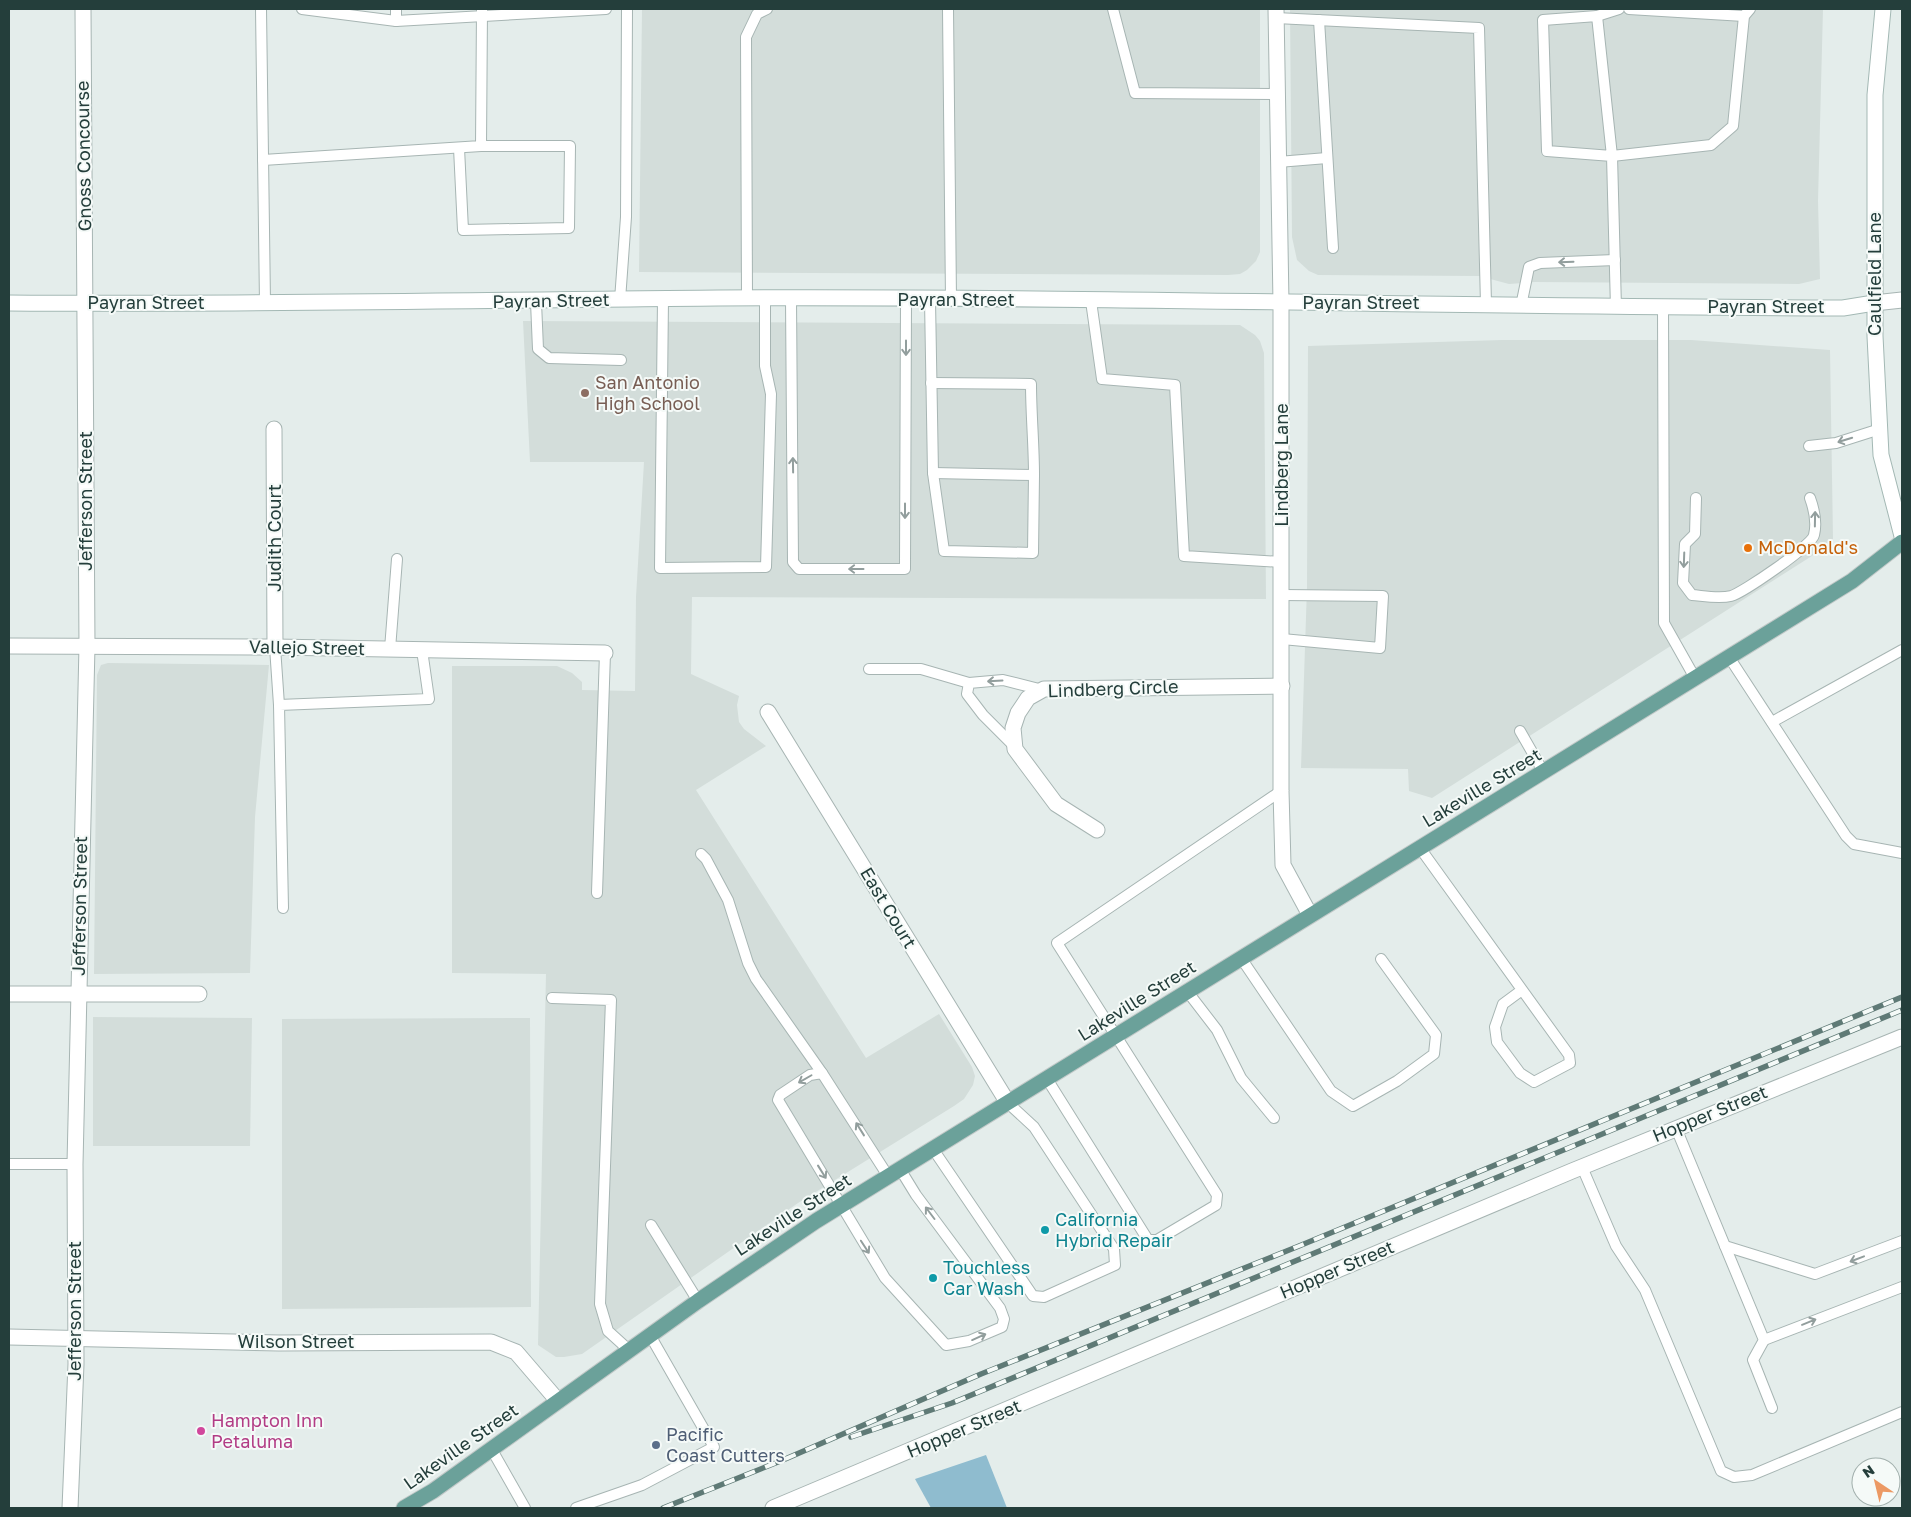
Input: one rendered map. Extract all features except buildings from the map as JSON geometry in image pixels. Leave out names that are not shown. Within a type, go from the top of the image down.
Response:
[{"type":"main road","name":"Lakeville Street","points":[[404,1508],[434,1491],[698,1301],[842,1204],[1047,1080],[1310,915],[1544,773],[1862,574],[1902,542]]},
{"type":"street","name":"Gnoss Concourse","points":[[83,9],[86,304]]},
{"type":"street","name":"Caulfield Lane","points":[[1883,9],[1875,95],[1874,303],[1882,455],[1902,536]]},
{"type":"street","name":"Lindberg Lane","points":[[1276,14],[1281,303],[1281,791],[1283,866],[1310,915]]},
{"type":"street","name":"Payran Street","points":[[9,303],[536,302],[765,298],[1486,304],[1616,308],[1843,308],[1902,300]]},
{"type":"street","name":"Jefferson Street","points":[[70,1508],[75,1338],[75,1164],[78,995],[87,646],[86,304]]},
{"type":"street","name":"Judith Court","points":[[274,429],[275,647]]},
{"type":"street","name":"Vallejo Street","points":[[9,646],[275,647],[605,653]]},
{"type":"street","name":"Lindberg Circle","points":[[1014,746],[1013,728],[1018,712],[1028,698],[1042,690],[1282,686]]},
{"type":"street","name":"East Court","points":[[768,712],[1008,1103]]},
{"type":"street","points":[[1014,746],[1056,804],[1097,830]]},
{"type":"street","points":[[9,994],[199,994]]},
{"type":"street","name":"Hopper Street","points":[[773,1508],[1582,1167],[1902,1037]]},
{"type":"street","name":"Wilson Street","points":[[9,1337],[279,1343],[491,1342],[516,1352],[558,1401]]},
{"type":"lane","points":[[261,9],[265,303]]},
{"type":"lane","points":[[302,9],[396,21],[482,13],[606,9]]},
{"type":"lane","points":[[396,9],[396,21]]},
{"type":"lane","points":[[620,300],[626,217],[627,9]]},
{"type":"lane","points":[[747,298],[746,37],[757,14],[767,9]]},
{"type":"lane","points":[[948,9],[951,300]]},
{"type":"lane","points":[[1113,9],[1135,93],[1277,94]]},
{"type":"lane","points":[[1544,9],[1547,151],[1612,156],[1711,145],[1733,126],[1747,12],[1629,9]]},
{"type":"lane","points":[[1543,20],[1597,16],[1619,9]]},
{"type":"lane","points":[[481,146],[482,13]]},
{"type":"lane","points":[[1276,14],[1320,20],[1479,28],[1486,304]]},
{"type":"lane","points":[[1597,16],[1612,156],[1616,308]]},
{"type":"lane","points":[[1320,20],[1333,248]]},
{"type":"lane","points":[[263,160],[481,146],[570,146],[569,228],[463,230],[459,148]]},
{"type":"lane","points":[[1278,162],[1328,158]]},
{"type":"lane","points":[[1521,306],[1529,268],[1540,263],[1615,260]]},
{"type":"lane","points":[[663,299],[660,568],[757,568],[766,567],[771,394],[765,366],[765,298]]},
{"type":"lane","points":[[791,299],[794,562],[800,569],[905,569],[906,300]]},
{"type":"lane","points":[[930,300],[931,382],[934,473],[944,551],[1033,552],[1034,475],[1031,384],[931,382]]},
{"type":"lane","points":[[1091,301],[1102,379],[1175,385],[1184,556],[1282,562]]},
{"type":"lane","points":[[536,302],[538,349],[549,358],[621,360]]},
{"type":"lane","points":[[1663,307],[1664,624],[1695,678]]},
{"type":"lane","points":[[1809,446],[1836,443],[1880,429]]},
{"type":"lane","points":[[934,473],[1034,475]]},
{"type":"lane","points":[[1696,498],[1695,534],[1685,544],[1683,583],[1692,595],[1712,597],[1731,596],[1801,552],[1814,537],[1815,511],[1810,498]]},
{"type":"lane","points":[[390,649],[397,559]]},
{"type":"lane","points":[[1282,595],[1383,596],[1380,648],[1282,639]]},
{"type":"lane","points":[[275,647],[279,704],[283,908]]},
{"type":"lane","points":[[279,704],[429,699],[422,650]]},
{"type":"lane","points":[[1772,722],[1902,650]]},
{"type":"lane","points":[[597,893],[605,653]]},
{"type":"lane","points":[[1729,657],[1801,770],[1846,836],[1854,844],[1902,853]]},
{"type":"lane","points":[[869,669],[920,669],[969,682],[1003,680],[1042,690]]},
{"type":"lane","points":[[969,682],[967,694],[983,715],[1014,746]]},
{"type":"lane","points":[[1520,731],[1544,773]]},
{"type":"lane","points":[[1047,1080],[1148,1240],[1157,1240],[1216,1205],[1217,1195],[1057,943],[1281,791]]},
{"type":"lane","points":[[1420,848],[1569,1055],[1570,1063],[1534,1082],[1520,1073],[1503,1050],[1498,1042],[1494,1027],[1503,1004],[1522,990]]},
{"type":"lane","points":[[701,854],[706,859],[728,900],[748,963],[756,978],[894,1172],[916,1195],[1000,1308],[1004,1319],[1002,1327],[969,1341],[946,1345],[885,1278],[856,1234],[842,1204],[778,1100],[780,1095],[810,1075],[822,1073]]},
{"type":"lane","points":[[1241,958],[1331,1091],[1353,1106],[1397,1081],[1434,1054],[1436,1035],[1381,959]]},
{"type":"lane","points":[[1187,992],[1217,1030],[1241,1078],[1274,1118]]},
{"type":"lane","points":[[552,998],[611,1000],[600,1304],[608,1331],[630,1351]]},
{"type":"lane","points":[[933,1149],[1033,1296],[1044,1296],[1114,1265],[1114,1249],[1034,1127],[1008,1103]]},
{"type":"lane","points":[[1676,1128],[1764,1340]]},
{"type":"lane","points":[[9,1164],[75,1164]]},
{"type":"lane","points":[[1582,1167],[1616,1246],[1645,1290],[1721,1470],[1734,1477],[1752,1475],[1902,1412]]},
{"type":"lane","points":[[651,1224],[698,1301]]},
{"type":"lane","points":[[1725,1246],[1815,1274],[1902,1242]]},
{"type":"lane","points":[[1772,1408],[1753,1360],[1764,1340],[1902,1287]]},
{"type":"lane","points":[[576,1508],[642,1484],[714,1447],[651,1336]]},
{"type":"lane","points":[[492,1450],[525,1508]]},
{"type":"shaded area","points":[[642,9],[1260,9],[1260,252],[1256,261],[1247,270],[1240,274],[1228,275],[639,272]]},
{"type":"shaded area","points":[[1290,9],[1823,9],[1818,201],[1820,279],[1799,284],[1535,282],[1509,284],[1479,276],[1318,275],[1309,271],[1297,260],[1292,237]]},
{"type":"shaded area","points":[[523,321],[1240,325],[1255,335],[1260,341],[1264,353],[1266,599],[692,597],[691,674],[739,696],[737,705],[739,722],[744,729],[766,746],[696,790],[866,1058],[939,1014],[972,1067],[975,1076],[973,1085],[964,1099],[954,1106],[798,1203],[582,1354],[564,1357],[556,1357],[538,1345],[546,974],[452,973],[452,666],[557,666],[572,673],[582,682],[582,690],[635,691],[636,597],[644,462],[530,462]]},
{"type":"shaded area","points":[[1502,340],[1691,340],[1830,350],[1833,539],[1815,554],[1432,798],[1409,791],[1408,769],[1301,768],[1307,587],[1308,346]]},
{"type":"shaded area","points":[[108,663],[269,665],[255,817],[250,973],[94,974],[97,675],[101,665]]},
{"type":"shaded area","points":[[93,1017],[252,1018],[250,1146],[93,1146]]},
{"type":"shaded area","points":[[530,1018],[531,1307],[282,1309],[282,1019]]},
{"type":"water","points":[[986,1455],[1007,1508],[931,1508],[915,1479]]},
{"type":"railway","points":[[663,1508],[783,1460],[981,1374],[1299,1246],[1902,997]]},
{"type":"railway","points":[[851,1437],[952,1403],[1902,1010]]},
{"type":"place","name":"San Antonio High School","points":[[585,393]]},
{"type":"place","name":"McDonald's","points":[[1748,548]]},
{"type":"place","name":"California Hybrid Repair","points":[[1045,1230]]},
{"type":"place","name":"Touchless Car Wash","points":[[933,1278]]},
{"type":"place","name":"Hampton Inn Petaluma","points":[[201,1431]]},
{"type":"place","name":"Pacific Coast Cutters","points":[[656,1445]]}]
